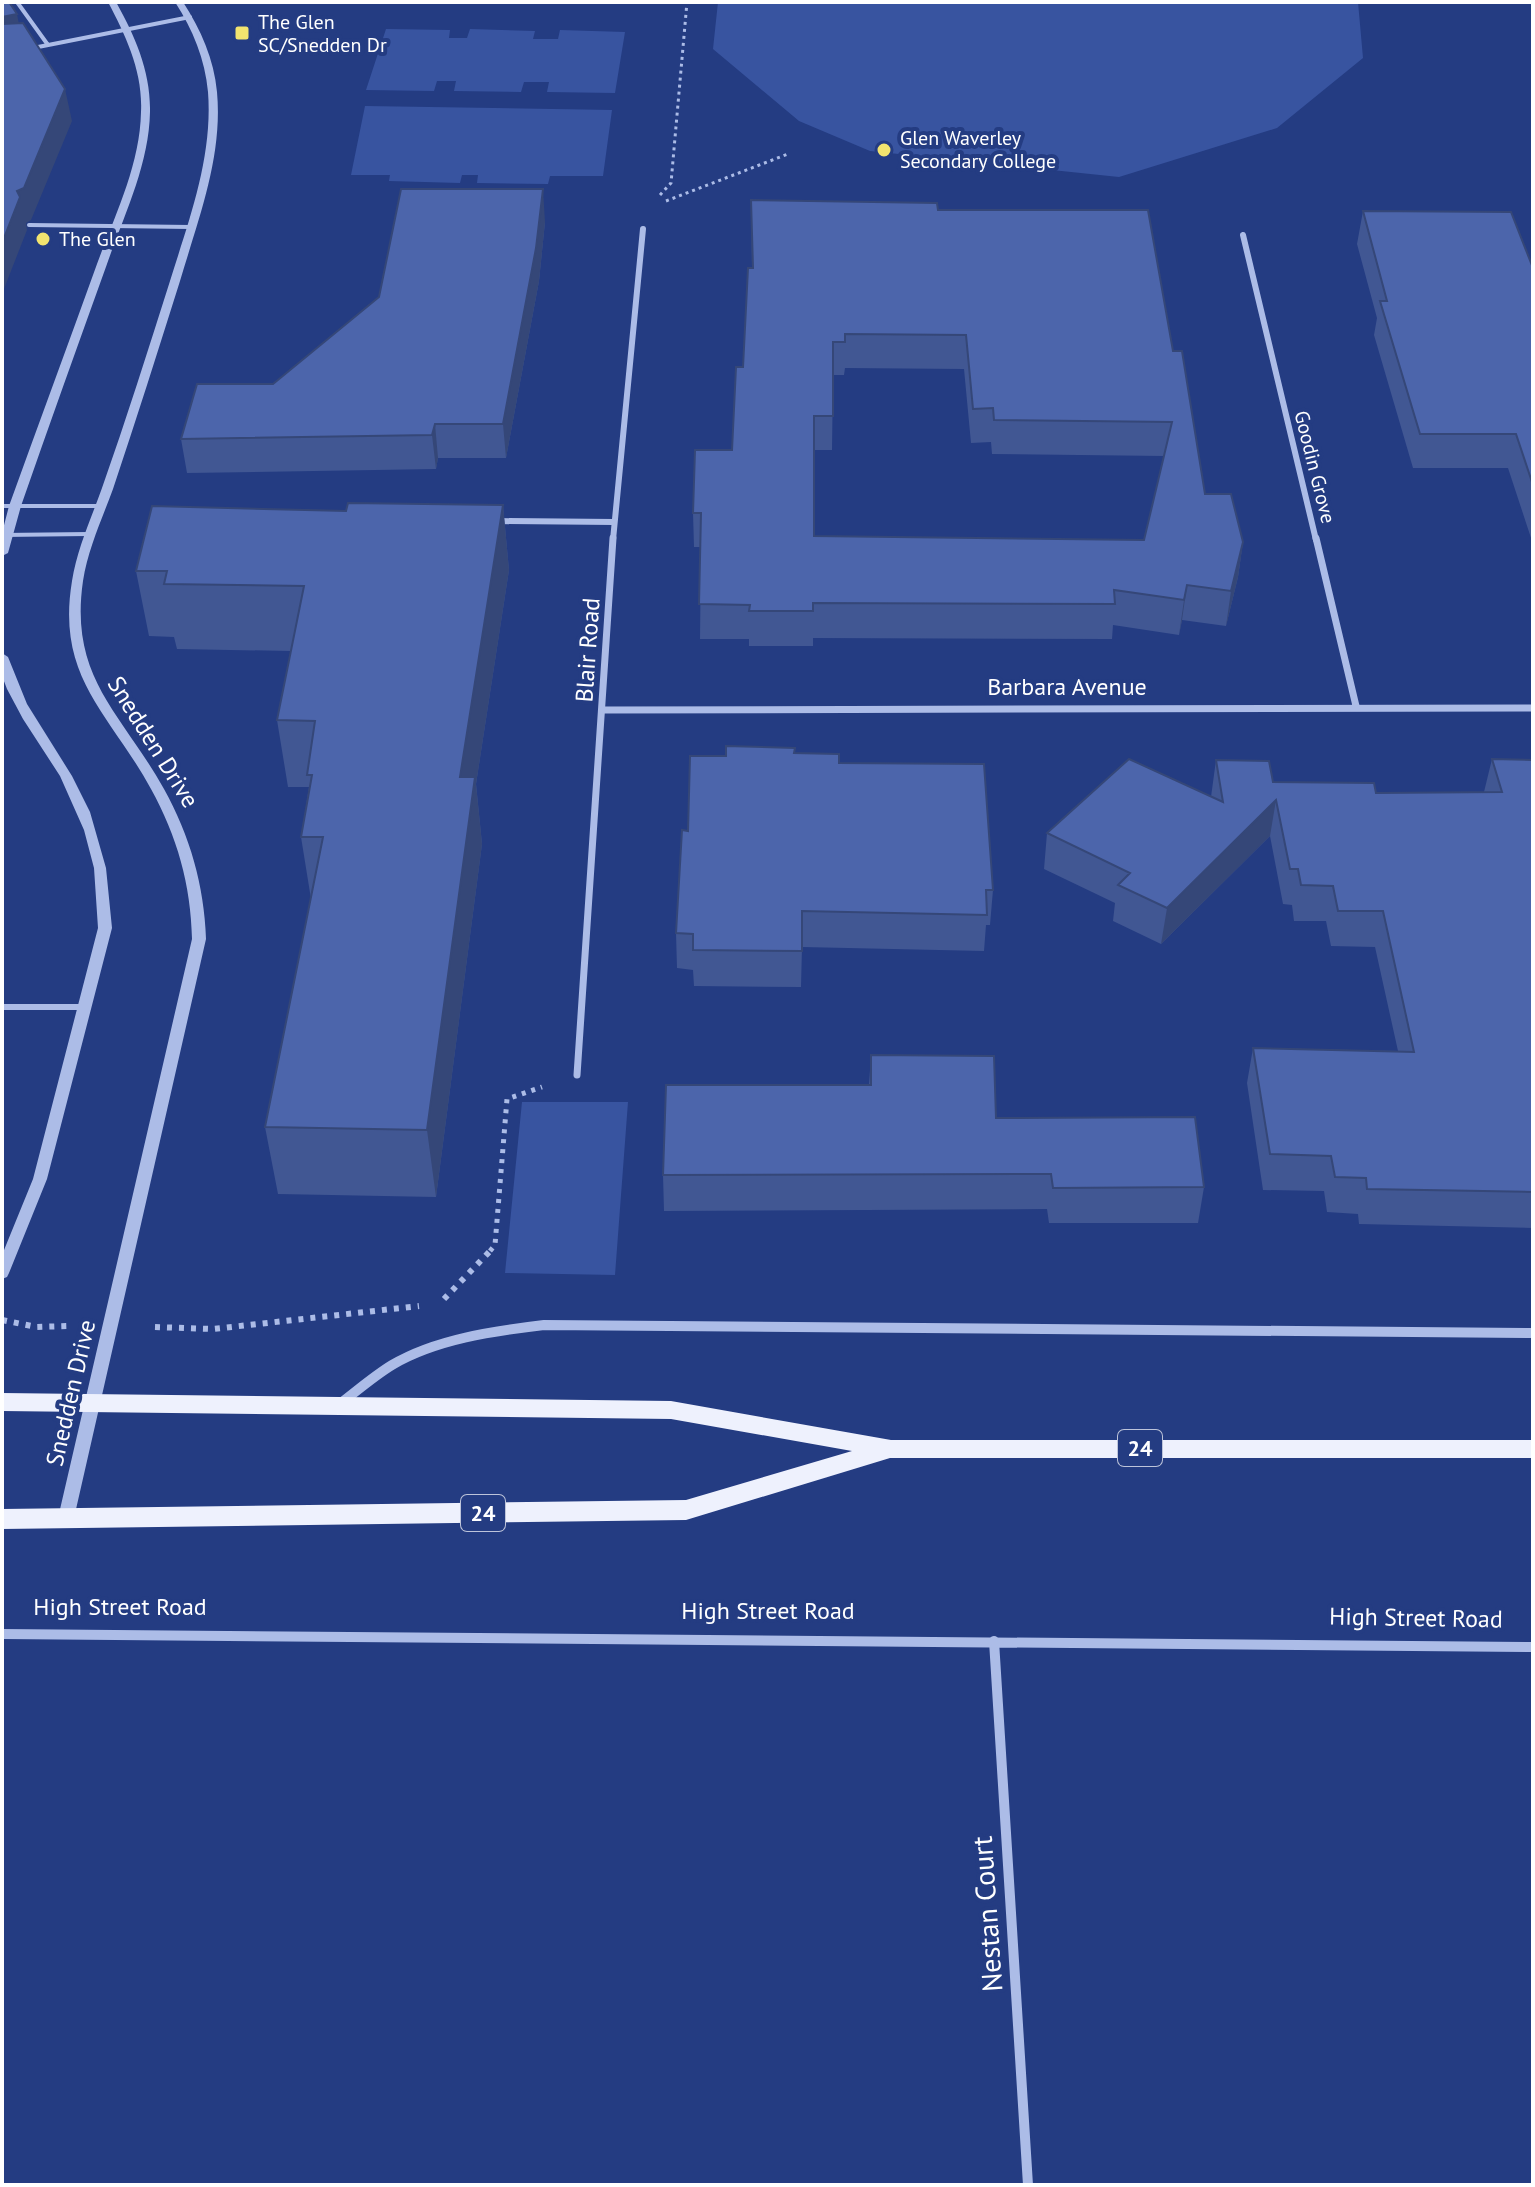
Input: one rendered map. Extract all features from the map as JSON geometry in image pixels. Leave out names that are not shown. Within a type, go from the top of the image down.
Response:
[{"type":"main road","name":"24","points":[[2,1402],[334,1409],[671,1410],[891,1449],[1533,1449]]},
{"type":"main road","name":"24","points":[[2,1519],[686,1510],[891,1449]]},
{"type":"street","points":[[2,553],[4,535],[141,145],[146,116],[141,65],[128,30],[112,2]]},
{"type":"street","name":"Snedden Drive","points":[[66,1518],[199,939],[195,874],[174,817],[145,765],[95,695],[81,663],[74,635],[76,587],[89,534],[101,506],[191,227],[208,162],[213,110],[208,65],[190,17],[179,2]]},
{"type":"street","name":"Blair Road","points":[[577,1075],[614,522],[643,229]]},
{"type":"street","name":"Goodin Grove","points":[[1243,235],[1356,706]]},
{"type":"street","points":[[491,521],[614,522]]},
{"type":"street","points":[[2,657],[13,689],[67,778],[97,846],[105,881],[105,928],[40,1179],[2,1273]]},
{"type":"street","name":"Barbara Avenue","points":[[602,710],[1533,708]]},
{"type":"street","points":[[334,1409],[395,1364],[504,1328],[544,1325],[1533,1333]]},
{"type":"street","name":"High Street Road","points":[[2,1634],[1533,1647]]},
{"type":"street","name":"Nestan Court","points":[[994,1641],[1028,2185]]},
{"type":"lane","points":[[17,2],[48,45]]},
{"type":"lane","points":[[22,50],[190,17]]},
{"type":"lane","points":[[29,225],[191,227]]},
{"type":"lane","points":[[2,506],[101,506]]},
{"type":"lane","points":[[4,535],[89,534]]},
{"type":"lane","points":[[2,1007],[85,1007]]},
{"type":"path","points":[[643,229],[644,210],[671,183],[687,2]]},
{"type":"path","points":[[684,196],[723,182],[748,165],[788,154]]},
{"type":"path","points":[[440,1303],[495,1245],[507,1099],[577,1075]]},
{"type":"path","points":[[2,1320],[37,1327],[111,1325],[213,1329],[425,1305]]},
{"type":"shaded area","points":[[718,2],[1358,2],[1363,58],[1277,128],[1119,177],[870,151],[799,121],[713,49]]},
{"type":"shaded area","points":[[386,29],[450,30],[449,38],[467,38],[470,29],[535,31],[533,39],[558,39],[560,30],[625,32],[615,93],[547,92],[549,82],[524,82],[521,92],[454,91],[456,81],[437,81],[434,91],[366,90]]},
{"type":"shaded area","points":[[365,106],[612,110],[603,176],[550,176],[548,184],[477,183],[478,175],[462,175],[460,183],[389,181],[390,175],[351,175]]},
{"type":"shaded area","points":[[522,1102],[628,1102],[615,1275],[505,1273]]},
{"type":"building","points":[[2,2],[9,2],[17,14],[2,17]]},
{"type":"building","points":[[23,23],[65,89],[24,188],[17,191],[20,197],[2,243],[2,24]]},
{"type":"building","points":[[401,189],[543,189],[536,248],[503,424],[435,424],[432,435],[181,439],[197,384],[273,384],[379,297]]},
{"type":"building","points":[[751,200],[937,203],[938,210],[1148,210],[1173,351],[1182,351],[1205,494],[1231,494],[1243,542],[1231,591],[1187,585],[1184,600],[1114,590],[1115,604],[813,603],[813,611],[749,611],[750,605],[699,604],[701,513],[693,513],[695,450],[732,450],[736,367],[743,367],[748,268],[753,268]],"holes":[[[845,334],[966,335],[973,409],[993,408],[994,420],[1172,422],[1144,540],[814,536],[814,416],[833,416],[833,342],[845,342]]]},
{"type":"building","points":[[1363,211],[1511,212],[1533,268],[1533,485],[1516,434],[1420,434],[1380,301],[1387,301]]},
{"type":"building","points":[[348,503],[503,505],[460,777],[475,777],[427,1130],[265,1127],[323,837],[301,837],[312,775],[307,775],[315,721],[277,720],[304,586],[164,584],[167,571],[136,571],[152,506],[346,511]]},
{"type":"building","points":[[726,746],[795,748],[794,753],[839,754],[839,763],[984,764],[993,890],[986,890],[987,915],[802,911],[802,951],[693,950],[693,934],[676,933],[682,830],[688,831],[690,756],[726,756]]},
{"type":"building","points":[[1129,759],[1223,802],[1216,760],[1269,761],[1273,782],[1374,783],[1376,793],[1502,792],[1492,759],[1533,760],[1533,1192],[1367,1189],[1366,1178],[1335,1177],[1331,1156],[1270,1154],[1253,1048],[1414,1052],[1383,911],[1338,911],[1333,886],[1301,885],[1298,869],[1290,869],[1276,800],[1167,908],[1118,885],[1130,873],[1047,833]]},
{"type":"building","points":[[871,1055],[994,1056],[996,1118],[1195,1117],[1204,1187],[1053,1188],[1051,1174],[663,1175],[666,1085],[871,1085]]},
{"type":"place","name":"The Glen SC/Snedden Dr","points":[[242,33]]},
{"type":"place","name":"Glen Waverley Secondary College","points":[[884,150]]},
{"type":"place","name":"The Glen","points":[[43,239]]}]
